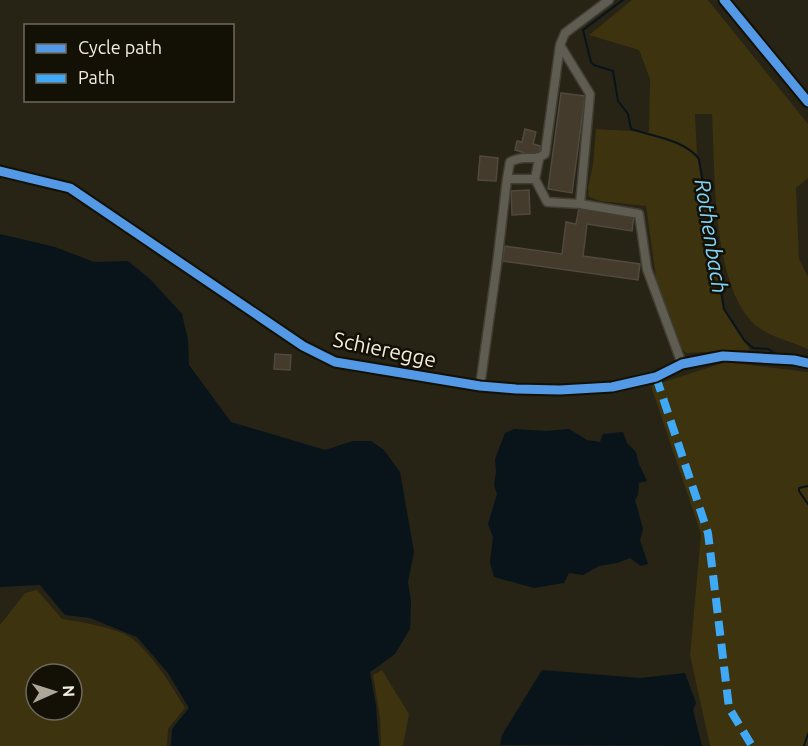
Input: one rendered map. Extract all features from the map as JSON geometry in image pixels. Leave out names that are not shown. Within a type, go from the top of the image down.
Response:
[{"type":"street","points":[[609,0],[564,33],[560,45],[545,154],[539,159],[535,179],[547,202],[580,204],[639,214],[647,269],[682,364]]},
{"type":"street","points":[[724,0],[808,102]]},
{"type":"street","points":[[560,45],[590,94],[580,204]]},
{"type":"street","points":[[480,386],[510,162],[519,157],[539,159]]},
{"type":"street","name":"Schieregge","points":[[0,171],[70,188],[303,345],[335,362],[480,386],[560,390],[612,387],[656,377],[682,364],[723,356],[794,360],[808,363]]},
{"type":"street","points":[[507,179],[535,179]]},
{"type":"shaded area","points":[[632,0],[708,0],[808,124],[808,178],[796,188],[799,259],[808,277],[808,349],[761,329],[745,313],[733,290],[724,261],[719,230],[712,114],[695,114],[697,155],[723,309],[750,350],[686,353],[682,349],[657,285],[646,206],[600,201],[589,197],[588,188],[596,129],[649,132],[650,79],[639,50],[589,35]]},
{"type":"shaded area","points":[[0,234],[55,247],[94,262],[128,261],[151,280],[182,314],[188,340],[189,365],[231,422],[325,450],[353,441],[371,441],[384,450],[400,472],[414,552],[408,582],[411,602],[410,629],[395,654],[370,672],[376,706],[379,746],[171,746],[172,729],[189,708],[168,673],[137,637],[90,618],[65,615],[40,585],[0,587]]},
{"type":"shaded area","points":[[726,362],[808,372],[808,746],[710,746],[690,655],[701,534],[651,386]]},
{"type":"shaded area","points":[[514,429],[546,431],[569,429],[587,440],[600,442],[603,434],[623,432],[627,443],[636,452],[647,481],[639,483],[635,500],[643,529],[640,540],[648,564],[641,566],[630,558],[599,566],[583,575],[569,573],[564,583],[534,588],[494,577],[490,562],[493,537],[488,524],[497,494],[494,485],[495,459],[505,433]]},
{"type":"shaded area","points":[[37,590],[62,619],[100,626],[120,632],[134,640],[162,672],[185,708],[168,729],[167,746],[0,746],[0,625],[25,593]]},
{"type":"shaded area","points":[[382,670],[409,714],[403,746],[381,746],[380,718],[373,675]]},
{"type":"shaded area","points":[[542,670],[640,678],[685,673],[696,703],[693,710],[702,746],[500,745],[502,735]]},
{"type":"building","points":[[561,93],[585,96],[572,193],[548,189]]},
{"type":"building","points":[[525,129],[536,132],[533,144],[541,146],[538,157],[515,150],[517,141],[522,142]]},
{"type":"building","points":[[480,156],[498,158],[496,181],[478,180]]},
{"type":"building","points":[[529,190],[530,214],[512,215],[511,191]]},
{"type":"building","points":[[579,208],[634,216],[632,231],[587,224],[583,256],[640,264],[638,280],[502,261],[505,246],[562,254],[566,222],[576,224]]},
{"type":"building","points":[[275,354],[291,355],[290,370],[274,369]]},
{"type":"waterway","name":"Rothenbach","points":[[623,0],[583,30],[591,62],[613,71],[618,101],[628,114],[631,129],[677,143],[699,159],[724,309],[744,340],[753,348],[808,358]]},
{"type":"waterway","name":"Rothenbach","points":[[808,486],[799,488],[808,504]]},
{"type":"waterway","name":"Rothenbach","points":[[804,746],[808,734]]},
{"type":"marked path","points":[[656,377],[708,533],[729,708],[752,746]]},
{"type":"cycle path","points":[[724,0],[808,102]]},
{"type":"cycle path","points":[[0,171],[70,188],[303,346],[335,362],[480,386],[560,390],[612,387],[656,377],[682,364],[723,356],[794,360],[808,363]]}]
